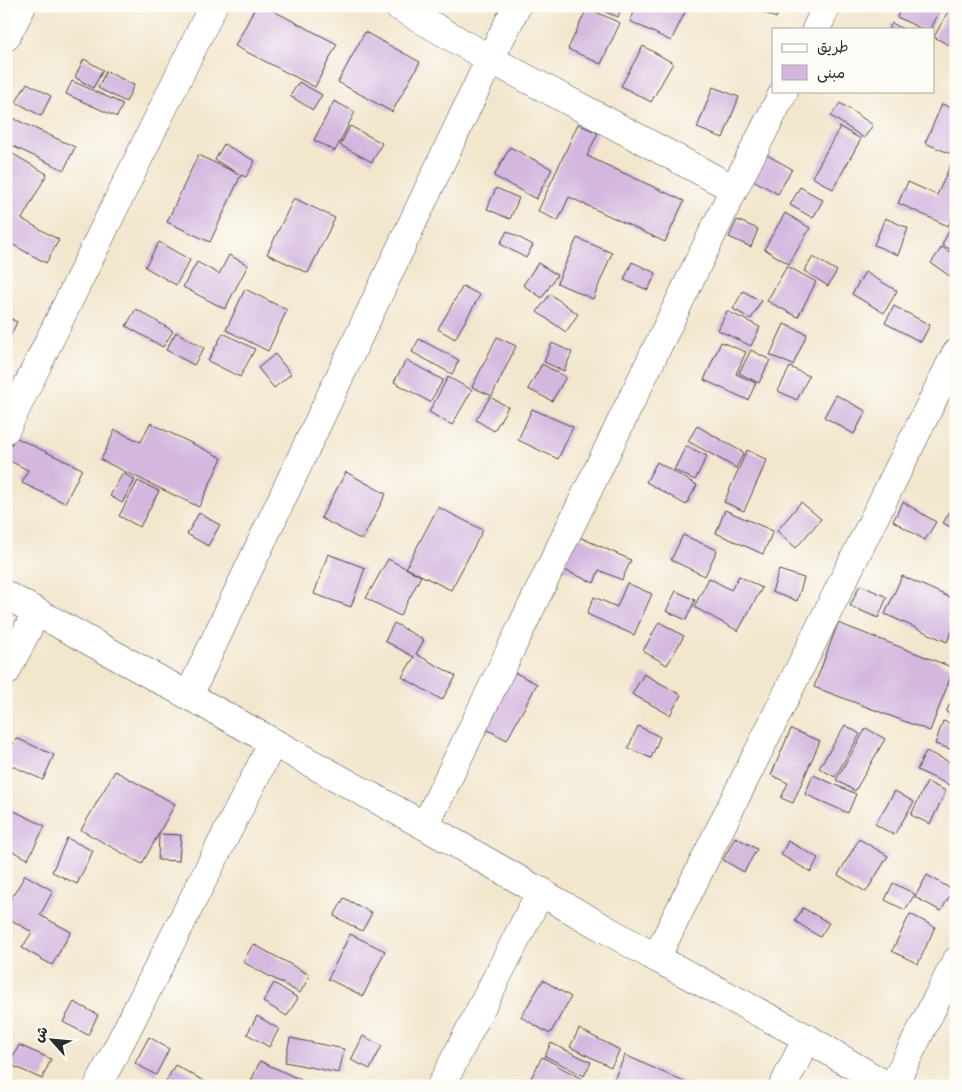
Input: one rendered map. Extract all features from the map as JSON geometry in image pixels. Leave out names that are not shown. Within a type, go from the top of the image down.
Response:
[{"type":"street","points":[[6,38],[22,6]]},
{"type":"street","points":[[6,429],[213,6]]},
{"type":"street","points":[[398,6],[490,59],[734,189]]},
{"type":"street","points":[[189,695],[490,59],[517,6]]},
{"type":"street","points":[[816,28],[827,6]]},
{"type":"street","points":[[425,826],[734,189],[783,92]]},
{"type":"street","points":[[656,958],[956,352]]},
{"type":"street","points":[[6,595],[425,826],[656,958],[808,1038],[887,1086]]},
{"type":"street","points":[[6,672],[36,613]]},
{"type":"street","points":[[98,1086],[273,742]]},
{"type":"street","points":[[441,1086],[541,891]]},
{"type":"street","points":[[893,1086],[956,962]]},
{"type":"street","points":[[783,1086],[808,1038]]},
{"type":"building","points":[[256,6],[264,6],[337,44],[315,87],[235,46]]},
{"type":"building","points":[[591,6],[622,6],[618,17]]},
{"type":"building","points":[[637,6],[688,6],[671,41],[630,21]]},
{"type":"building","points":[[749,6],[781,6],[776,18]]},
{"type":"building","points":[[902,6],[942,6],[931,28],[920,28],[897,17]]},
{"type":"building","points":[[951,6],[956,6],[956,49],[934,37]]},
{"type":"building","points":[[587,8],[620,23],[601,64],[568,49]]},
{"type":"building","points":[[892,23],[901,28],[890,28]]},
{"type":"building","points":[[365,32],[420,62],[392,112],[338,82]]},
{"type":"building","points":[[643,46],[673,63],[651,102],[621,86]]},
{"type":"building","points":[[84,59],[103,70],[93,88],[75,77]]},
{"type":"building","points":[[106,71],[134,85],[126,102],[98,88]]},
{"type":"building","points":[[72,81],[123,104],[117,117],[66,94]]},
{"type":"building","points":[[299,82],[322,95],[313,110],[290,96]]},
{"type":"building","points":[[27,83],[51,96],[41,116],[16,102]]},
{"type":"building","points":[[713,87],[739,97],[723,138],[697,128]]},
{"type":"building","points":[[334,101],[355,112],[335,151],[314,140]]},
{"type":"building","points":[[840,103],[873,125],[864,138],[831,116]]},
{"type":"building","points":[[942,104],[956,110],[956,156],[925,143]]},
{"type":"building","points":[[6,115],[75,147],[64,170],[6,143]]},
{"type":"building","points":[[578,124],[598,133],[587,156],[684,201],[665,242],[569,197],[558,221],[538,211]]},
{"type":"building","points":[[350,126],[382,143],[372,162],[340,145]]},
{"type":"building","points":[[840,127],[861,139],[833,189],[812,177]]},
{"type":"building","points":[[224,144],[255,161],[246,177],[241,175],[210,242],[167,222],[198,155],[239,174],[215,160]]},
{"type":"building","points":[[510,147],[552,169],[536,199],[494,176]]},
{"type":"building","points":[[758,150],[792,169],[778,194],[744,175]]},
{"type":"building","points":[[8,151],[47,174],[22,219],[59,240],[46,263],[6,241],[6,154]]},
{"type":"building","points":[[951,164],[956,166],[956,210],[948,226],[898,203],[908,182],[937,195]]},
{"type":"building","points":[[800,187],[823,200],[813,218],[790,205]]},
{"type":"building","points":[[496,188],[519,198],[510,219],[487,209]]},
{"type":"building","points":[[294,198],[335,218],[308,273],[267,254]]},
{"type":"building","points":[[785,213],[810,228],[789,264],[764,249]]},
{"type":"building","points":[[885,218],[908,228],[898,255],[874,245]]},
{"type":"building","points":[[737,220],[758,229],[751,247],[729,237]]},
{"type":"building","points":[[952,225],[956,227],[956,252],[942,245]]},
{"type":"building","points":[[507,231],[533,245],[526,258],[500,244]]},
{"type":"building","points":[[577,238],[612,253],[593,299],[557,283]]},
{"type":"building","points":[[159,242],[190,260],[176,285],[145,267]]},
{"type":"building","points":[[942,247],[956,256],[954,279],[931,263]]},
{"type":"building","points":[[229,255],[248,265],[225,309],[183,287],[197,262],[219,274]]},
{"type":"building","points":[[813,257],[837,271],[828,286],[804,271]]},
{"type":"building","points":[[632,262],[656,273],[648,290],[624,280]]},
{"type":"building","points":[[538,263],[557,275],[542,298],[523,285]]},
{"type":"building","points":[[787,266],[816,282],[798,317],[767,301]]},
{"type":"building","points":[[865,272],[897,291],[884,313],[852,294]]},
{"type":"building","points":[[463,286],[480,295],[455,339],[438,329]]},
{"type":"building","points":[[245,289],[287,310],[268,351],[226,330]]},
{"type":"building","points":[[743,291],[761,301],[751,319],[733,309]]},
{"type":"building","points":[[550,294],[578,314],[566,332],[537,312]]},
{"type":"building","points":[[894,306],[930,325],[921,342],[885,323]]},
{"type":"building","points":[[136,309],[173,331],[163,347],[126,326]]},
{"type":"building","points":[[727,311],[760,327],[751,346],[718,330]]},
{"type":"building","points":[[6,316],[17,322],[6,345]]},
{"type":"building","points":[[784,324],[807,334],[793,365],[770,355]]},
{"type":"building","points":[[176,332],[204,348],[194,365],[166,350]]},
{"type":"building","points":[[223,333],[255,349],[240,377],[208,361]]},
{"type":"building","points":[[497,337],[516,346],[492,396],[472,387]]},
{"type":"building","points":[[419,339],[459,360],[452,374],[412,352]]},
{"type":"building","points":[[721,342],[746,352],[736,374],[756,383],[748,400],[704,380]]},
{"type":"building","points":[[552,343],[572,352],[564,371],[544,362]]},
{"type":"building","points":[[751,350],[770,360],[759,383],[739,373]]},
{"type":"building","points":[[275,354],[291,374],[274,388],[258,368]]},
{"type":"building","points":[[406,360],[443,380],[430,402],[394,382]]},
{"type":"building","points":[[542,364],[566,377],[552,401],[528,389]]},
{"type":"building","points":[[790,367],[809,376],[797,400],[778,391]]},
{"type":"building","points":[[448,377],[472,390],[452,425],[429,412]]},
{"type":"building","points":[[836,395],[866,411],[854,434],[824,417]]},
{"type":"building","points":[[490,397],[508,407],[494,431],[476,420]]},
{"type":"building","points":[[532,409],[573,427],[558,459],[518,440]]},
{"type":"building","points":[[150,423],[222,458],[199,507],[101,460],[115,430],[141,442]]},
{"type":"building","points":[[697,426],[744,453],[736,468],[688,441]]},
{"type":"building","points":[[15,437],[82,469],[65,503],[22,483],[28,470],[6,459],[6,455]]},
{"type":"building","points":[[686,446],[707,456],[695,480],[674,470]]},
{"type":"building","points":[[747,450],[767,460],[744,511],[724,502]]},
{"type":"building","points":[[657,462],[697,485],[686,505],[646,482]]},
{"type":"building","points":[[346,472],[386,494],[362,540],[321,518]]},
{"type":"building","points":[[123,473],[135,480],[122,503],[110,496]]},
{"type":"building","points":[[138,481],[159,491],[140,527],[119,516]]},
{"type":"building","points":[[956,501],[956,530],[943,523]]},
{"type":"building","points":[[801,502],[821,519],[796,548],[777,531]]},
{"type":"building","points":[[903,502],[936,522],[925,540],[893,521]]},
{"type":"building","points":[[438,507],[483,530],[451,590],[406,568]]},
{"type":"building","points":[[725,510],[773,531],[763,554],[716,533]]},
{"type":"building","points":[[199,513],[220,525],[208,546],[187,534]]},
{"type":"building","points":[[683,535],[717,550],[705,576],[671,560]]},
{"type":"building","points":[[577,536],[631,560],[622,580],[599,570],[594,583],[562,569]]},
{"type":"building","points":[[328,554],[365,568],[351,607],[314,594]]},
{"type":"building","points":[[388,559],[421,576],[400,616],[366,598]]},
{"type":"building","points":[[779,570],[804,578],[797,601],[772,592]]},
{"type":"building","points":[[739,576],[762,588],[738,631],[694,607],[709,578],[731,590]]},
{"type":"building","points":[[902,576],[956,600],[956,622],[947,642],[885,614]]},
{"type":"building","points":[[627,583],[652,594],[634,635],[587,614],[594,597],[617,607]]},
{"type":"building","points":[[860,585],[887,597],[878,618],[850,606]]},
{"type":"building","points":[[676,591],[695,600],[686,620],[666,611]]},
{"type":"building","points":[[659,622],[684,636],[667,665],[643,651]]},
{"type":"building","points":[[394,623],[424,640],[416,654],[456,676],[442,700],[402,677],[414,657],[385,641]]},
{"type":"building","points":[[838,623],[954,668],[930,731],[814,687]]},
{"type":"building","points":[[512,671],[537,684],[507,740],[482,727]]},
{"type":"building","points":[[644,674],[681,695],[670,715],[632,694]]},
{"type":"building","points":[[956,691],[956,717],[946,712]]},
{"type":"building","points":[[943,721],[956,725],[956,751],[935,744]]},
{"type":"building","points":[[845,725],[860,734],[835,777],[819,768]]},
{"type":"building","points":[[638,726],[660,737],[651,758],[628,748]]},
{"type":"building","points":[[866,728],[885,739],[855,791],[836,780]]},
{"type":"building","points":[[791,729],[820,741],[793,803],[781,798],[788,783],[771,775]]},
{"type":"building","points":[[16,738],[54,755],[43,780],[6,763]]},
{"type":"building","points":[[926,751],[956,765],[956,788],[917,770]]},
{"type":"building","points":[[115,771],[175,804],[142,864],[81,830]]},
{"type":"building","points":[[813,775],[856,794],[848,813],[805,794]]},
{"type":"building","points":[[927,782],[946,791],[930,824],[911,815]]},
{"type":"building","points":[[895,791],[914,802],[894,835],[875,824]]},
{"type":"building","points":[[6,807],[45,826],[28,859],[6,848]]},
{"type":"building","points":[[159,834],[181,835],[179,861],[158,860]]},
{"type":"building","points":[[735,837],[757,849],[744,872],[723,860]]},
{"type":"building","points":[[67,838],[93,851],[77,884],[52,872]]},
{"type":"building","points":[[859,839],[888,856],[866,892],[838,875]]},
{"type":"building","points":[[788,841],[818,858],[811,872],[781,855]]},
{"type":"building","points":[[25,875],[53,891],[40,915],[71,932],[52,965],[22,948],[32,932],[6,917],[6,908]]},
{"type":"building","points":[[927,875],[953,890],[941,911],[915,897]]},
{"type":"building","points":[[893,883],[915,894],[905,910],[885,900]]},
{"type":"building","points":[[344,898],[372,913],[362,931],[334,916]]},
{"type":"building","points":[[803,908],[829,923],[820,937],[795,921]]},
{"type":"building","points":[[910,914],[935,927],[918,964],[892,951]]},
{"type":"building","points":[[350,934],[385,951],[363,996],[328,979]]},
{"type":"building","points":[[253,944],[310,975],[300,993],[243,962]]},
{"type":"building","points":[[543,980],[571,997],[550,1034],[521,1017]]},
{"type":"building","points":[[274,983],[298,998],[287,1016],[263,1002]]},
{"type":"building","points":[[74,1002],[98,1015],[88,1035],[63,1022]]},
{"type":"building","points":[[257,1016],[279,1029],[269,1047],[247,1034]]},
{"type":"building","points":[[579,1029],[620,1050],[611,1067],[570,1047]]},
{"type":"building","points":[[363,1036],[382,1046],[370,1069],[351,1060]]},
{"type":"building","points":[[149,1037],[169,1049],[156,1075],[135,1063]]},
{"type":"building","points":[[290,1038],[344,1049],[339,1073],[285,1062]]},
{"type":"building","points":[[551,1043],[591,1062],[584,1076],[545,1056]]},
{"type":"building","points":[[19,1045],[51,1059],[42,1079],[9,1064]]},
{"type":"building","points":[[625,1055],[693,1086],[611,1086]]},
{"type":"building","points":[[542,1057],[582,1079],[578,1086],[535,1086],[529,1082]]},
{"type":"building","points":[[260,1061],[314,1086],[249,1086]]},
{"type":"building","points":[[175,1065],[213,1086],[170,1086],[165,1083]]}]
